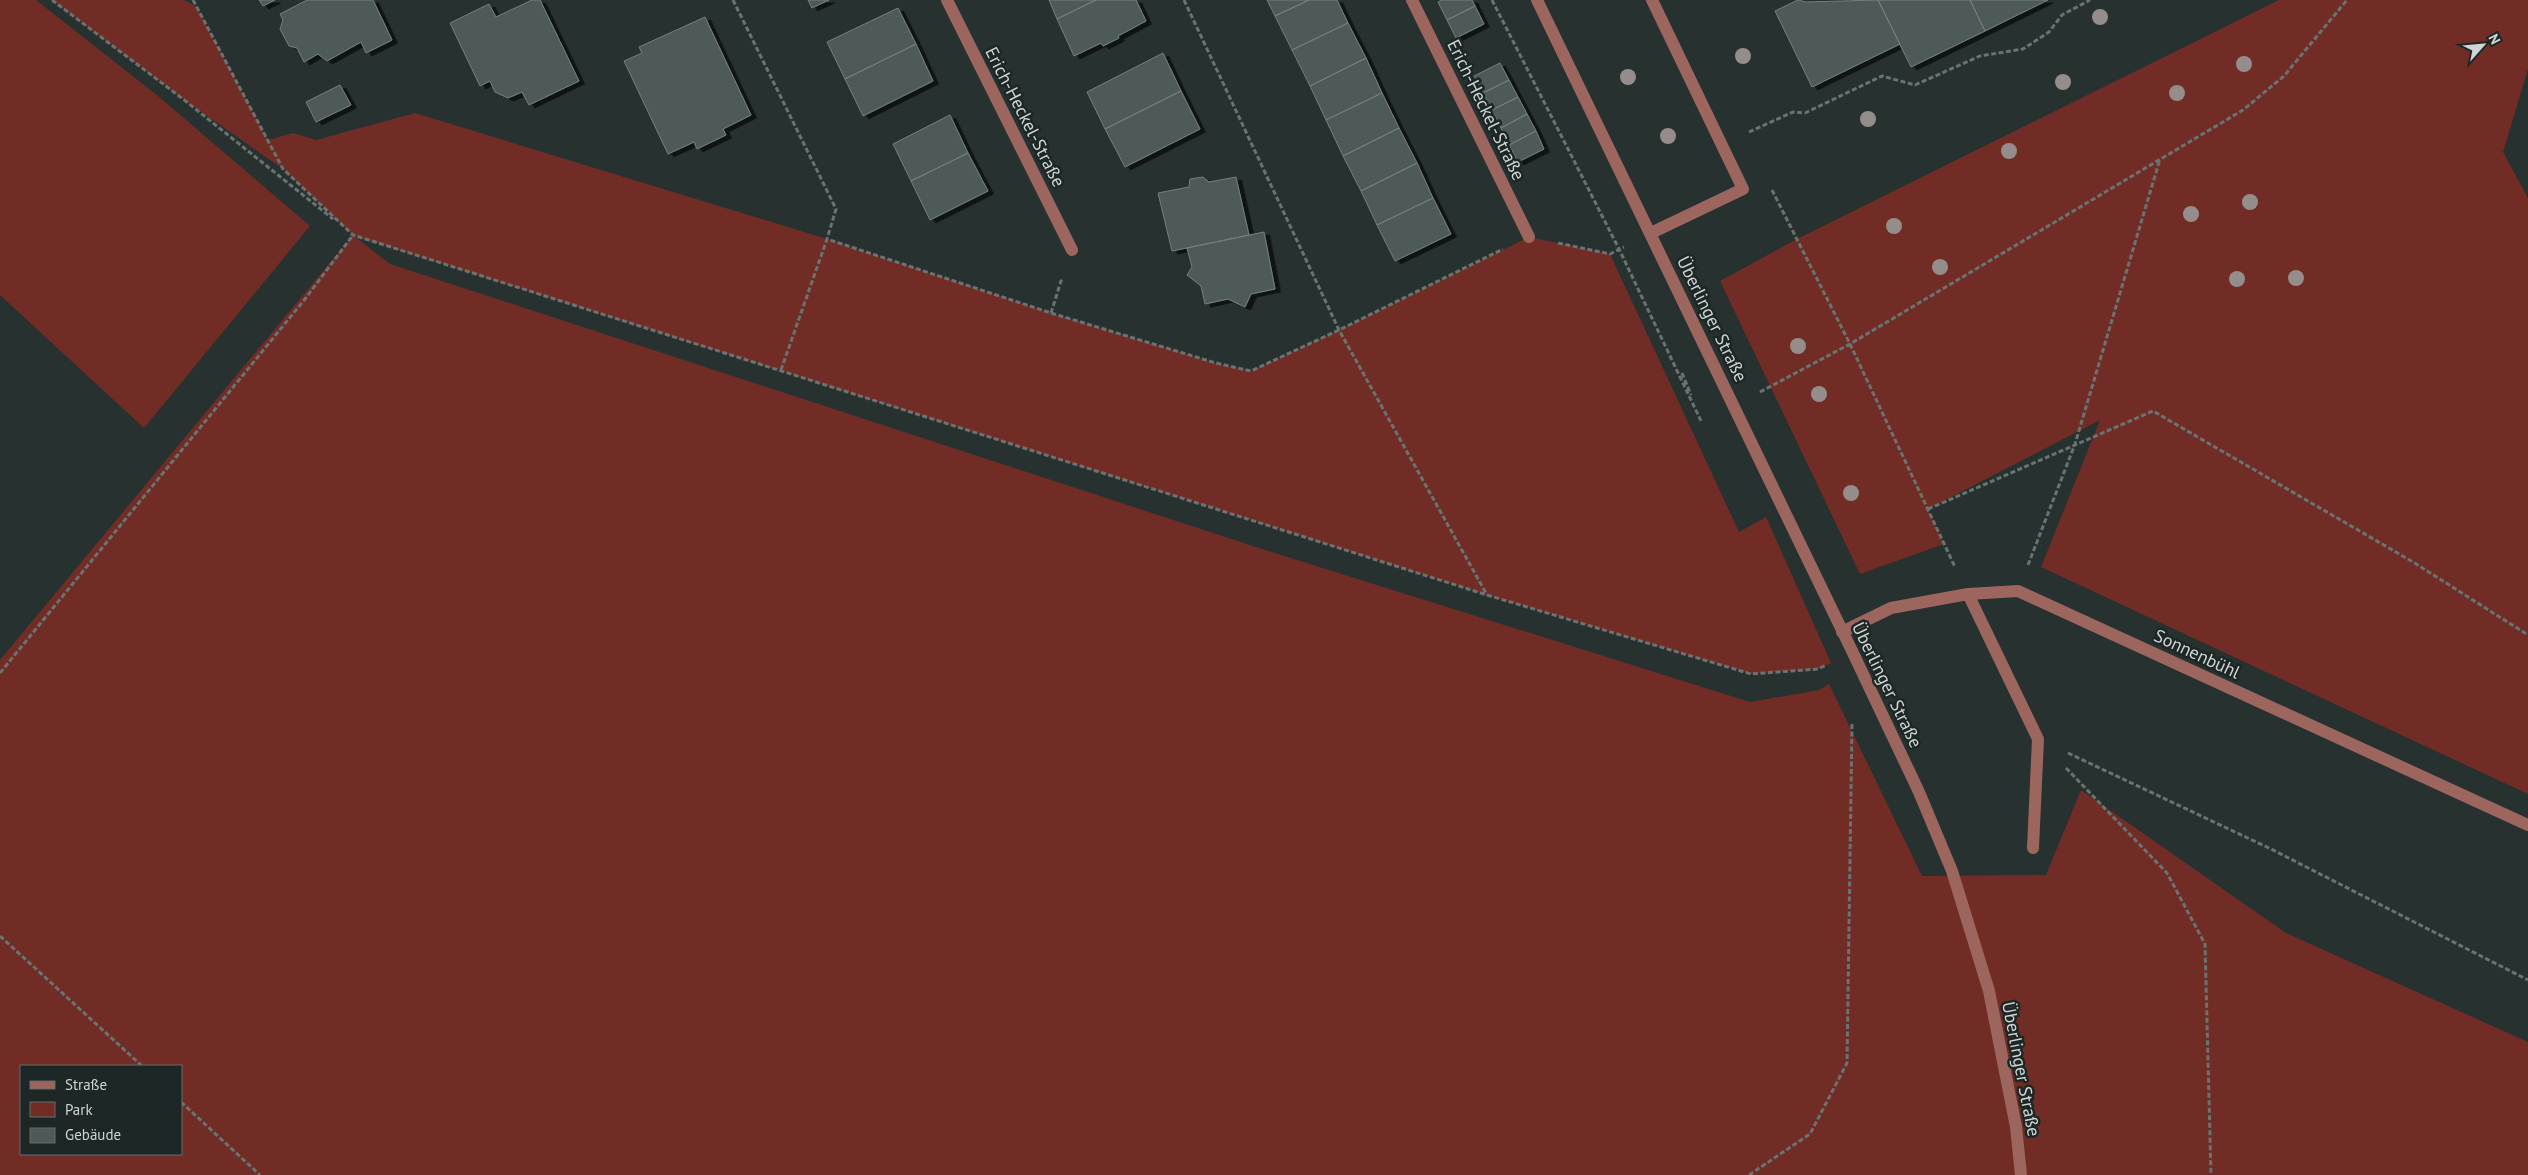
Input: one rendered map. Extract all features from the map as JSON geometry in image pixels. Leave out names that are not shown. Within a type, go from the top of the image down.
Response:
[{"type":"street","name":"Erich-Heckel-Straße","points":[[947,0],[1072,250]]},
{"type":"street","name":"Erich-Heckel-Straße","points":[[1412,0],[1529,236]]},
{"type":"street","name":"Überlinger Straße","points":[[1537,0],[1853,653],[1919,792],[1952,871],[1989,990],[2016,1127],[2021,1175]]},
{"type":"street","points":[[1651,233],[1743,188],[1652,0]]},
{"type":"street","name":"Sonnenbühl","points":[[1842,632],[1891,608],[1968,594],[2018,591],[2528,825]]},
{"type":"street","points":[[1968,594],[2038,739],[2032,848]]},
{"type":"path","points":[[52,0],[183,99],[353,235],[1487,595],[1751,674],[1818,669],[1853,653]]},
{"type":"path","points":[[193,0],[283,169],[353,235]]},
{"type":"path","points":[[733,0],[836,209],[780,370]]},
{"type":"path","points":[[1184,0],[1339,330],[1487,595]]},
{"type":"path","points":[[1492,0],[1619,249],[1702,423]]},
{"type":"path","points":[[1746,134],[1793,112],[1805,113],[1882,76],[1915,85],[1980,56],[2023,50],[2049,32],[2062,16],[2090,0]]},
{"type":"path","points":[[1735,406],[1850,344],[2243,110],[2284,76],[2347,0]]},
{"type":"path","points":[[2018,591],[2075,444],[2160,159]]},
{"type":"path","points":[[1777,200],[1850,344],[1968,594]]},
{"type":"path","points":[[827,239],[1051,313],[1216,363],[1251,370],[1339,330],[1529,236],[1610,254],[1651,233]]},
{"type":"path","points":[[0,673],[306,299],[353,235]]},
{"type":"path","points":[[1051,313],[1072,250]]},
{"type":"path","points":[[1928,509],[2153,410],[2414,562],[2528,635]]},
{"type":"path","points":[[1749,1175],[1810,1134],[1847,1063],[1852,722]]},
{"type":"path","points":[[2038,739],[2271,849],[2528,980]]},
{"type":"path","points":[[2038,739],[2167,873],[2205,944],[2211,1175]]},
{"type":"path","points":[[0,936],[141,1065]]},
{"type":"path","points":[[182,1103],[260,1175]]},
{"type":"green space","points":[[0,0],[36,0],[158,96],[310,226],[144,428],[0,295]]},
{"type":"green space","points":[[52,0],[184,0],[197,7],[268,140],[293,133],[316,140],[415,113],[827,239],[1051,313],[1216,363],[1251,371],[1529,237],[1610,254],[1739,532],[1766,517],[1831,663],[1818,669],[1751,674],[1487,595],[354,236],[390,264],[1259,548],[1750,702],[1819,690],[1829,684],[1922,876],[2046,875],[2081,790],[2286,933],[2528,1042],[2528,1175],[0,1175],[0,660],[353,235],[283,169],[183,99]]},
{"type":"green space","points":[[2279,0],[2528,0],[2528,69],[2503,152],[2528,198],[2528,794],[2041,567],[2100,420],[1928,509],[1944,544],[1860,574],[1720,281],[1797,239]]},
{"type":"building","points":[[259,0],[275,0],[263,6]]},
{"type":"building","points":[[307,0],[373,0],[392,40],[366,53],[361,42],[327,61],[318,54],[304,62],[297,48],[289,46],[280,29],[283,20],[280,14]]},
{"type":"building","points":[[532,0],[540,0],[579,81],[529,105],[522,92],[508,98],[495,92],[490,81],[480,86],[450,23],[489,4],[496,17]]},
{"type":"building","points":[[808,0],[829,0],[812,8]]},
{"type":"building","points":[[1049,0],[1096,0],[1057,19]]},
{"type":"building","points":[[1096,0],[1136,0],[1146,21],[1103,46],[1101,43],[1074,56],[1057,19]]},
{"type":"building","points":[[1267,0],[1309,0],[1275,16]]},
{"type":"building","points":[[1309,0],[1337,0],[1348,23],[1292,50],[1275,16]]},
{"type":"building","points":[[1442,0],[1472,0],[1475,6],[1447,20],[1438,2]]},
{"type":"building","points":[[1798,0],[1806,2],[1878,0],[1900,44],[1812,87],[1775,11]]},
{"type":"building","points":[[1878,0],[1970,0],[1985,31],[1911,67]]},
{"type":"building","points":[[1970,0],[2048,0],[1985,31]]},
{"type":"building","points":[[1475,6],[1484,24],[1456,38],[1447,20]]},
{"type":"building","points":[[898,8],[916,44],[845,79],[827,42]]},
{"type":"building","points":[[705,17],[751,115],[723,129],[726,135],[697,149],[694,142],[668,154],[624,61],[642,53],[639,47]]},
{"type":"building","points":[[1348,23],[1366,58],[1310,86],[1292,50]]},
{"type":"building","points":[[916,44],[933,81],[863,116],[845,79]]},
{"type":"building","points":[[1163,53],[1181,91],[1105,129],[1087,92]]},
{"type":"building","points":[[1366,58],[1382,93],[1326,120],[1310,86]]},
{"type":"building","points":[[1500,63],[1509,80],[1483,93],[1474,76]]},
{"type":"building","points":[[1509,80],[1518,97],[1492,110],[1483,93]]},
{"type":"building","points":[[340,85],[351,105],[316,122],[306,102]]},
{"type":"building","points":[[1181,91],[1200,129],[1125,167],[1105,129]]},
{"type":"building","points":[[1382,93],[1399,128],[1343,156],[1326,120]]},
{"type":"building","points":[[1518,97],[1527,114],[1501,128],[1492,110]]},
{"type":"building","points":[[1527,114],[1536,131],[1509,145],[1501,128]]},
{"type":"building","points":[[950,115],[968,153],[911,181],[893,144]]},
{"type":"building","points":[[1399,128],[1417,163],[1361,191],[1343,156]]},
{"type":"building","points":[[1536,131],[1544,149],[1518,162],[1509,145]]},
{"type":"building","points":[[968,153],[988,191],[930,220],[911,181]]},
{"type":"building","points":[[1417,163],[1433,198],[1377,225],[1361,191]]},
{"type":"building","points":[[1203,177],[1209,182],[1236,177],[1249,235],[1172,251],[1158,193],[1189,187],[1190,179]]},
{"type":"building","points":[[1433,198],[1451,234],[1395,261],[1377,225]]},
{"type":"building","points":[[1264,232],[1275,289],[1251,294],[1245,307],[1228,299],[1205,304],[1201,286],[1187,275],[1192,267],[1187,248]]}]
